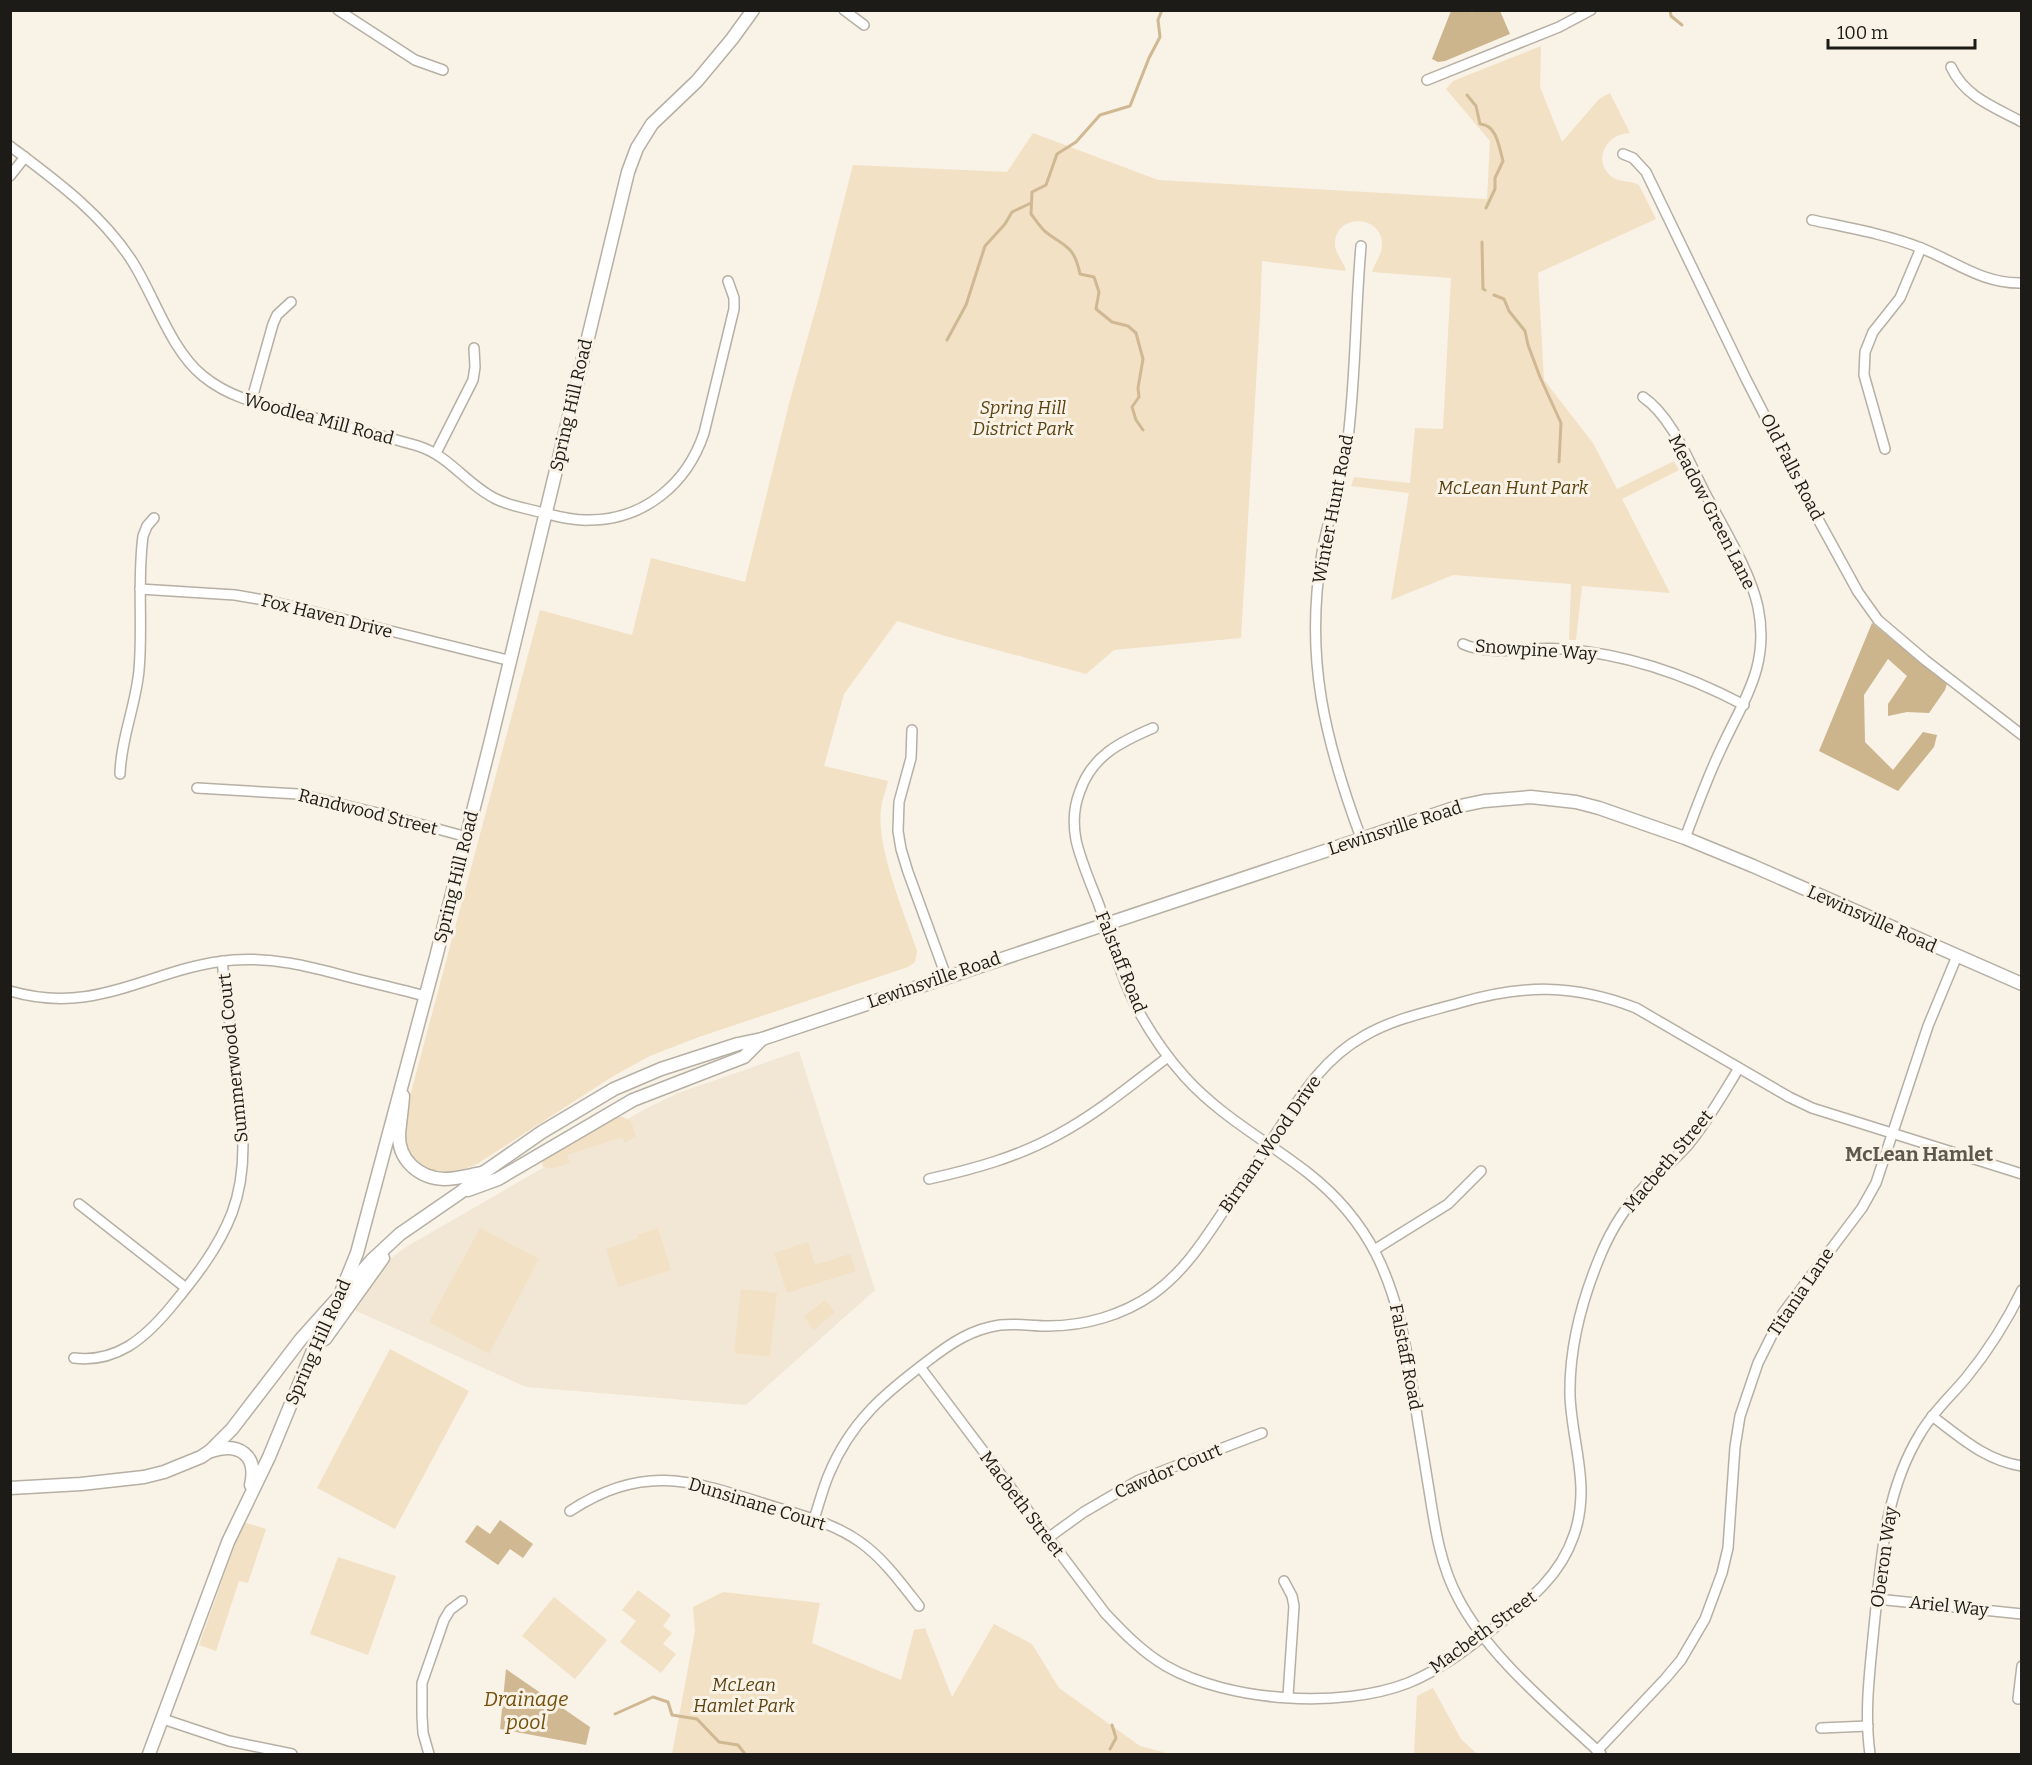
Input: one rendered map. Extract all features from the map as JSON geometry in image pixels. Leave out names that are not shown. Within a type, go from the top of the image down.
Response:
[{"type":"main road","name":"Spring Hill Road","points":[[149,1755],[228,1542],[269,1457],[316,1343],[357,1253],[467,837],[628,172],[637,148],[652,124],[697,81],[753,10]]},
{"type":"main road","name":"Lewinsville Road","points":[[10,1488],[81,1484],[144,1477],[184,1465],[210,1451],[248,1410],[296,1345],[372,1260],[400,1234],[542,1132],[614,1089],[641,1077],[738,1044],[762,1039],[1460,806],[1484,801],[1531,797],[1576,802],[1685,838],[1782,878],[2022,984]]},
{"type":"main road","name":"Lewinsville Road","points":[[461,1192],[498,1179],[633,1100],[744,1057],[762,1039]]},
{"type":"main road","points":[[633,1100],[641,1077]]},
{"type":"main road","points":[[403,1078],[399,1135],[405,1158],[411,1167],[430,1177],[442,1179],[483,1173]]},
{"type":"main road","points":[[532,1160],[533,1145],[542,1132]]},
{"type":"main road","points":[[298,1387],[330,1331],[400,1234]]},
{"type":"main road","points":[[210,1451],[233,1448],[247,1456],[254,1472],[248,1499]]},
{"type":"street","points":[[338,10],[415,60],[442,69]]},
{"type":"street","points":[[844,10],[864,25]]},
{"type":"street","points":[[1427,80],[1559,27],[1591,10]]},
{"type":"street","points":[[1951,67],[1957,80],[1971,94],[2022,122]]},
{"type":"street","name":"Woodlea Mill Road","points":[[10,146],[78,199],[115,239],[132,261],[179,347],[201,374],[228,393],[251,402],[422,447],[450,462],[483,491],[496,499],[573,519],[588,520],[622,516],[637,510],[658,499],[685,472],[704,434],[734,309],[734,298],[728,281]]},
{"type":"street","name":"Old Falls Road","points":[[1623,154],[1633,158],[1646,172],[1722,331],[1813,510],[1871,611],[1878,620],[1925,660],[2022,735]]},
{"type":"street","points":[[10,176],[25,157]]},
{"type":"street","points":[[1812,220],[1884,236],[1921,248],[1978,276],[2003,282],[2022,283]]},
{"type":"street","name":"Winter Hunt Road","points":[[1361,246],[1350,417],[1339,482],[1322,551],[1317,583],[1315,644],[1321,701],[1328,736],[1337,770],[1361,838]]},
{"type":"street","points":[[1885,449],[1864,375],[1865,352],[1873,332],[1900,298],[1921,248]]},
{"type":"street","points":[[251,402],[273,324],[277,315],[291,302]]},
{"type":"street","points":[[436,453],[473,380],[474,348]]},
{"type":"street","name":"Meadow Green Lane","points":[[1643,397],[1663,414],[1733,547],[1752,588],[1759,616],[1760,644],[1754,682],[1721,749],[1685,838]]},
{"type":"street","points":[[120,774],[120,757],[132,712],[139,668],[142,536],[154,519]]},
{"type":"street","name":"Fox Haven Drive","points":[[140,589],[235,595],[270,601],[511,661]]},
{"type":"street","name":"Snowpine Way","points":[[1463,644],[1483,650],[1561,649],[1622,657],[1682,676],[1744,705]]},
{"type":"street","name":"Falstaff Road","points":[[1153,729],[1126,740],[1101,756],[1091,768],[1078,794],[1075,809],[1076,840],[1134,1001],[1168,1057],[1205,1098],[1233,1121],[1311,1174],[1350,1215],[1374,1250],[1388,1278],[1403,1327],[1440,1551],[1457,1597],[1483,1637],[1517,1674],[1599,1753]]},
{"type":"street","points":[[912,730],[911,758],[899,802],[898,831],[908,872],[946,976]]},
{"type":"street","name":"Randwood Street","points":[[197,788],[298,794],[467,837]]},
{"type":"street","name":"Titania Lane","points":[[1599,1753],[1681,1660],[1705,1618],[1720,1580],[1728,1548],[1735,1447],[1740,1416],[1758,1363],[1769,1337],[1793,1299],[1862,1208],[1876,1183],[1928,1026],[1957,956]]},
{"type":"street","points":[[10,991],[43,998],[84,998],[103,995],[200,965],[259,959],[281,961],[425,996]]},
{"type":"street","name":"Summerwood Court","points":[[74,1358],[90,1360],[104,1358],[127,1347],[152,1328],[202,1269],[220,1240],[231,1214],[238,1191],[243,1157],[243,1122],[222,961]]},
{"type":"street","name":"Birnam Wood Drive","points":[[814,1519],[828,1477],[848,1436],[877,1401],[954,1342],[985,1328],[1000,1325],[1056,1326],[1085,1322],[1114,1314],[1151,1296],[1192,1258],[1314,1078],[1336,1056],[1363,1036],[1403,1019],[1503,991],[1526,988],[1568,989],[1615,1000],[1636,1008],[1812,1108],[2022,1174]]},
{"type":"street","points":[[929,1179],[991,1164],[1046,1141],[1099,1109],[1168,1057]]},
{"type":"street","name":"Macbeth Street","points":[[920,1367],[1104,1613],[1130,1640],[1157,1660],[1185,1675],[1227,1690],[1251,1694],[1342,1698],[1386,1690],[1430,1673],[1483,1637],[1534,1597],[1547,1584],[1563,1560],[1574,1535],[1582,1496],[1570,1398],[1572,1353],[1577,1324],[1602,1251],[1623,1213],[1637,1195],[1685,1148],[1703,1126],[1739,1068]]},
{"type":"street","points":[[1374,1250],[1448,1204],[1481,1171]]},
{"type":"street","points":[[79,1204],[186,1288]]},
{"type":"street","name":"Oberon Way","points":[[1870,1755],[1869,1686],[1877,1599],[1891,1501],[1908,1456],[1932,1416],[1985,1353],[2022,1290]]},
{"type":"street","points":[[1932,1416],[1980,1452],[2006,1463],[2022,1466]]},
{"type":"street","name":"Cawdor Court","points":[[1048,1538],[1084,1512],[1139,1480],[1262,1433]]},
{"type":"street","name":"Dunsinane Court","points":[[570,1511],[597,1495],[635,1482],[668,1480],[706,1485],[814,1519],[859,1541],[888,1566],[918,1606]]},
{"type":"street","points":[[1284,1581],[1292,1596],[1294,1606],[1288,1696]]},
{"type":"street","name":"Ariel Way","points":[[1877,1599],[2022,1614]]},
{"type":"street","points":[[416,1755],[428,1753],[422,1716],[422,1683],[444,1620],[450,1610],[462,1601]]},
{"type":"street","points":[[2018,1699],[2022,1666]]},
{"type":"street","points":[[163,1719],[229,1741],[292,1755]]},
{"type":"street","points":[[1821,1728],[1868,1725]]},
{"type":"shaded area","points":[[1451,11],[1500,11],[1510,34],[1438,62],[1432,59]]},
{"type":"shaded area","points":[[1872,623],[1947,684],[1929,713],[1907,712],[1888,716],[1888,704],[1907,676],[1888,659],[1864,695],[1865,742],[1893,770],[1923,732],[1937,735],[1934,747],[1898,791],[1819,751]]},
{"type":"shaded area","points":[[799,1051],[875,1290],[746,1405],[526,1387],[343,1305],[377,1269],[406,1247],[645,1109],[678,1093]]},
{"type":"green space","name":"Spring Hill District Park","points":[[1541,46],[1540,87],[1562,142],[1599,99],[1610,93],[1630,133],[1622,134],[1609,143],[1604,149],[1603,163],[1606,171],[1612,177],[1639,185],[1656,219],[1538,273],[1544,380],[1593,443],[1617,489],[1674,461],[1679,470],[1622,499],[1670,593],[1582,586],[1576,640],[1569,640],[1571,584],[1453,575],[1391,600],[1409,493],[1351,486],[1354,477],[1410,483],[1415,428],[1443,429],[1451,278],[1372,272],[1382,249],[1380,235],[1375,227],[1358,221],[1342,227],[1337,235],[1336,249],[1346,271],[1262,261],[1241,638],[1114,650],[1086,674],[897,621],[844,694],[824,766],[888,781],[881,808],[883,842],[892,880],[917,951],[915,962],[908,967],[699,1037],[650,1056],[615,1075],[477,1164],[459,1171],[438,1175],[417,1166],[404,1146],[402,1126],[540,610],[632,635],[651,558],[745,582],[791,396],[853,165],[1007,172],[1033,133],[1158,180],[1487,199],[1490,141],[1446,89],[1453,81]]},
{"type":"green space","points":[[611,1117],[623,1117],[631,1121],[636,1136],[625,1143],[622,1137],[567,1155],[570,1163],[550,1169],[542,1166],[543,1160]]},
{"type":"green space","points":[[480,1228],[539,1259],[489,1354],[429,1322]]},
{"type":"green space","points":[[658,1228],[671,1270],[618,1287],[606,1249],[639,1238],[637,1235]]},
{"type":"green space","points":[[808,1242],[815,1265],[850,1254],[856,1271],[787,1293],[774,1253]]},
{"type":"green space","points":[[741,1289],[777,1293],[770,1357],[734,1353]]},
{"type":"green space","points":[[825,1300],[835,1312],[814,1330],[804,1317]]},
{"type":"green space","points":[[390,1349],[469,1391],[395,1529],[317,1488]]},
{"type":"green space","points":[[243,1522],[266,1529],[248,1583],[239,1581],[216,1651],[199,1645]]},
{"type":"green space","points":[[338,1557],[396,1576],[368,1655],[310,1634]]},
{"type":"green space","points":[[638,1590],[671,1615],[663,1626],[672,1633],[663,1644],[676,1654],[661,1673],[620,1642],[636,1621],[622,1610]]},
{"type":"green space","name":"McLean Hamlet Park","points":[[723,1592],[820,1603],[812,1643],[901,1680],[914,1630],[925,1628],[952,1697],[994,1624],[1032,1644],[1059,1688],[1140,1746],[1170,1754],[672,1754],[695,1631],[693,1607]]},
{"type":"green space","points":[[554,1597],[607,1640],[575,1679],[522,1636]]},
{"type":"green space","points":[[1433,1688],[1461,1739],[1477,1754],[1414,1754],[1417,1696]]},
{"type":"water","points":[[500,1520],[533,1544],[523,1558],[510,1549],[498,1565],[465,1542],[477,1525],[490,1534]]},
{"type":"water","name":"Drainage pool","points":[[506,1669],[590,1727],[586,1745],[500,1729]]},
{"type":"waterway","points":[[1143,430],[1136,420],[1132,407],[1139,397],[1138,388],[1143,359],[1136,333],[1128,326],[1112,322],[1096,309],[1099,292],[1094,277],[1080,274],[1072,253],[1045,231],[1031,214],[1032,192],[1046,185],[1057,154],[1076,142],[1100,115],[1130,106],[1160,37],[1158,20],[1162,10]]},
{"type":"waterway","points":[[1471,10],[1472,14]]},
{"type":"waterway","points":[[1670,10],[1671,16],[1682,25]]},
{"type":"waterway","points":[[1467,95],[1476,106],[1480,124],[1486,125],[1494,132],[1503,161],[1495,178],[1495,189],[1486,208]]},
{"type":"waterway","points":[[947,340],[966,305],[985,246],[1005,224],[1012,212],[1031,203]]},
{"type":"waterway","points":[[1482,242],[1483,289],[1485,290]]},
{"type":"waterway","points":[[1494,295],[1504,299],[1509,311],[1525,331],[1540,377],[1561,423],[1559,462]]},
{"type":"waterway","points":[[615,1714],[653,1697],[668,1702],[672,1715],[697,1719],[719,1742],[738,1745],[745,1754]]},
{"type":"waterway","points":[[1110,1749],[1116,1738],[1112,1725]]},
{"type":"district","name":"McLean Hamlet","points":[[1919,1154]]},
{"type":"park label","name":"McLean Hunt Park","points":[[1513,488]]}]
